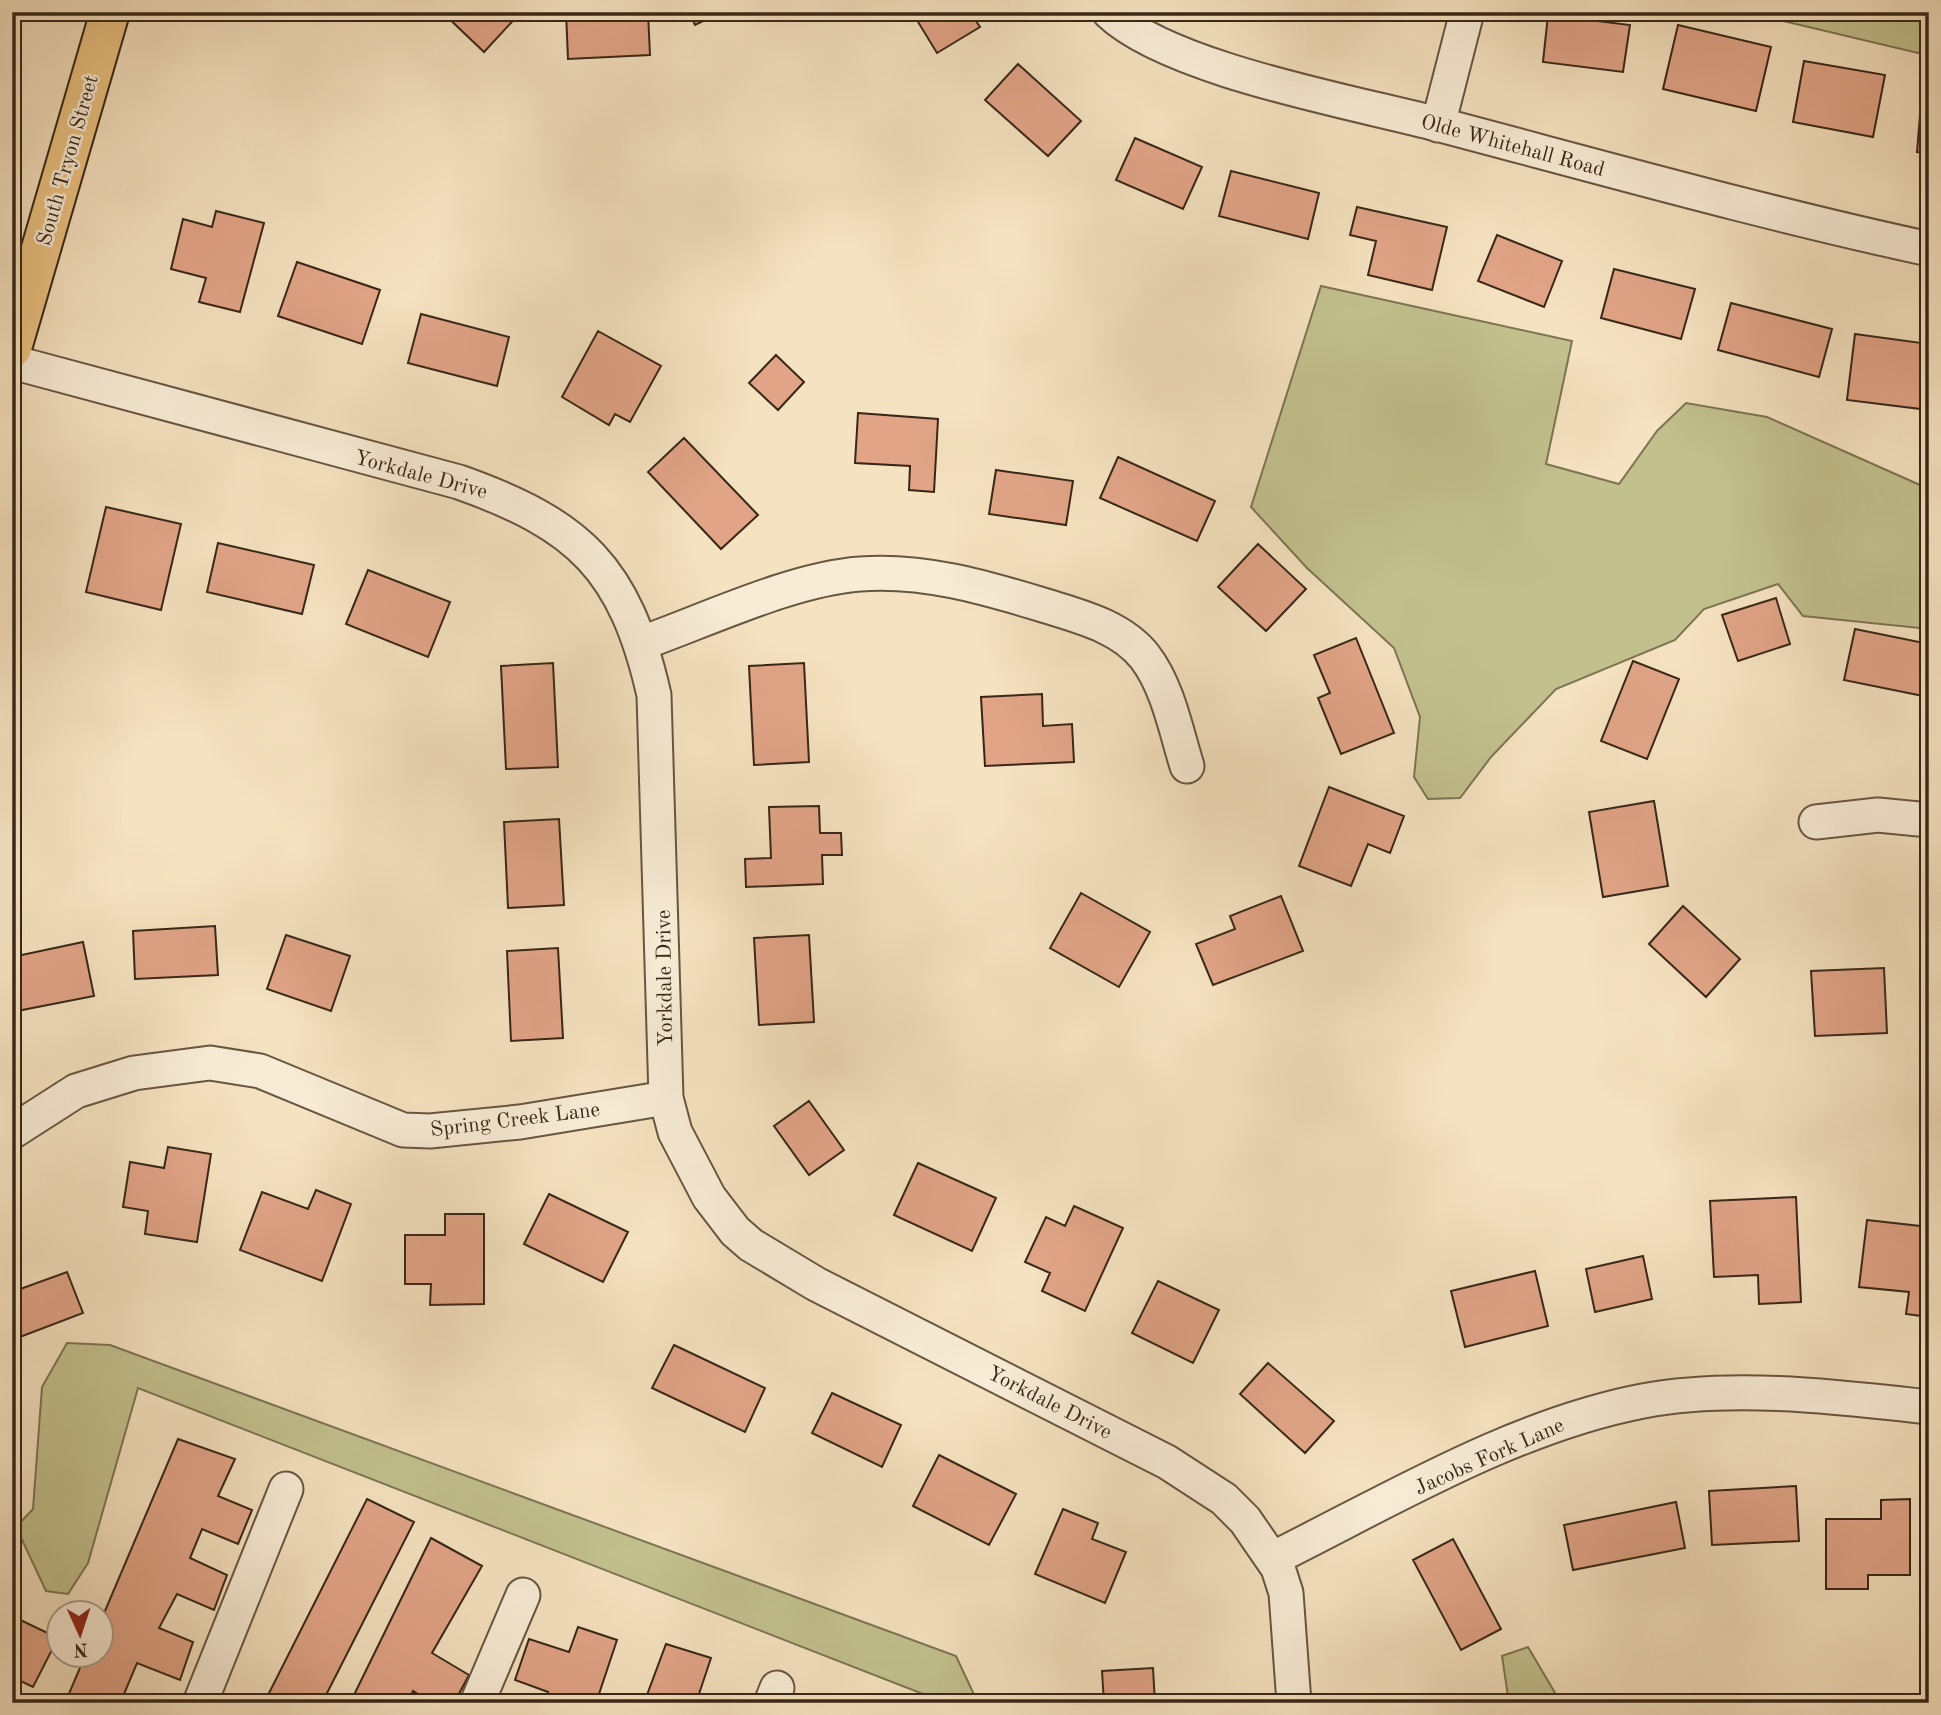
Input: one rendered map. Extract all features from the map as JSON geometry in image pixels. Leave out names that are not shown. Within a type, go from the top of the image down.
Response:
[{"type":"main road","name":"South Tryon Street","points":[[12,348],[110,12]]},
{"type":"street","name":"Olde Whitehall Road","points":[[1109,12],[1159,45],[1186,56],[1820,225],[1929,249]]},
{"type":"street","points":[[1438,125],[1467,12]]},
{"type":"street","name":"Yorkdale Drive","points":[[12,362],[459,482],[511,500],[568,536],[607,574],[625,602],[642,643],[654,695],[666,1098],[675,1132],[709,1197],[735,1231],[751,1245],[816,1284],[1167,1462],[1224,1499],[1245,1520],[1272,1559],[1286,1592],[1294,1703]]},
{"type":"street","points":[[642,643],[804,584],[858,574],[936,577],[1091,620],[1129,640],[1145,657],[1160,682],[1187,766]]},
{"type":"street","points":[[1816,822],[1878,815],[1929,820]]},
{"type":"street","name":"Spring Creek Lane","points":[[12,1132],[76,1091],[134,1073],[210,1063],[260,1071],[402,1130],[430,1131],[520,1122],[666,1098]]},
{"type":"street","name":"Jacobs Fork Lane","points":[[1272,1559],[1500,1447],[1570,1420],[1642,1401],[1682,1395],[1811,1394],[1929,1407]]},
{"type":"street","points":[[200,1703],[286,1489]]},
{"type":"street","points":[[477,1703],[523,1595]]},
{"type":"shaded area","points":[[1745,12],[1929,12],[1929,50],[1918,53]]},
{"type":"shaded area","points":[[1321,286],[1572,341],[1546,464],[1619,484],[1657,431],[1686,403],[1767,417],[1929,489],[1929,629],[1803,616],[1778,584],[1704,609],[1675,640],[1556,689],[1491,757],[1460,798],[1428,799],[1414,777],[1420,717],[1394,648],[1307,568],[1251,507]]},
{"type":"shaded area","points":[[67,1343],[110,1345],[956,1656],[978,1703],[946,1703],[138,1388],[88,1563],[68,1594],[46,1591],[16,1527],[33,1509],[42,1387]]},
{"type":"shaded area","points":[[1528,1647],[1561,1703],[1509,1703],[1502,1656]]},
{"type":"building","points":[[442,12],[521,12],[484,52]]},
{"type":"building","points":[[566,12],[648,12],[650,55],[568,59]]},
{"type":"building","points":[[689,12],[722,12],[695,25]]},
{"type":"building","points":[[912,12],[970,12],[980,27],[937,53]]},
{"type":"building","points":[[1548,15],[1630,25],[1623,72],[1543,62]]},
{"type":"building","points":[[1678,25],[1771,47],[1756,111],[1663,89]]},
{"type":"building","points":[[1804,61],[1885,75],[1873,137],[1793,122]]},
{"type":"building","points":[[1018,64],[1081,121],[1048,156],[985,100]]},
{"type":"building","points":[[1921,103],[1929,104],[1929,153],[1917,152]]},
{"type":"building","points":[[1135,138],[1202,167],[1183,209],[1116,180]]},
{"type":"building","points":[[1231,171],[1319,193],[1308,239],[1219,216]]},
{"type":"building","points":[[1357,207],[1447,227],[1432,290],[1368,275],[1376,241],[1350,235]]},
{"type":"building","points":[[216,211],[264,223],[240,312],[199,302],[206,278],[171,269],[183,219],[212,227]]},
{"type":"building","points":[[1497,235],[1562,261],[1544,307],[1478,281]]},
{"type":"building","points":[[297,262],[380,290],[362,344],[278,316]]},
{"type":"building","points":[[1614,269],[1695,289],[1681,339],[1601,318]]},
{"type":"building","points":[[1731,303],[1832,329],[1819,377],[1718,350]]},
{"type":"building","points":[[421,314],[509,337],[497,386],[408,363]]},
{"type":"building","points":[[598,331],[661,366],[630,422],[615,414],[609,425],[562,397]]},
{"type":"building","points":[[1855,334],[1929,344],[1929,410],[1847,400]]},
{"type":"building","points":[[776,355],[804,382],[778,410],[749,383]]},
{"type":"building","points":[[858,413],[938,419],[934,492],[909,490],[910,466],[855,463]]},
{"type":"building","points":[[684,438],[758,515],[721,549],[648,472]]},
{"type":"building","points":[[1118,457],[1215,501],[1197,541],[1100,498]]},
{"type":"building","points":[[996,470],[1073,481],[1066,525],[989,514]]},
{"type":"building","points":[[106,507],[181,524],[161,610],[86,592]]},
{"type":"building","points":[[218,543],[314,565],[302,614],[207,592]]},
{"type":"building","points":[[1258,544],[1306,589],[1266,631],[1218,587]]},
{"type":"building","points":[[368,570],[450,602],[428,657],[346,624]]},
{"type":"building","points":[[1776,598],[1790,644],[1738,661],[1722,615]]},
{"type":"building","points":[[1855,629],[1929,644],[1928,697],[1844,680]]},
{"type":"building","points":[[1356,638],[1394,733],[1341,754],[1318,698],[1330,693],[1314,655]]},
{"type":"building","points":[[1633,661],[1679,679],[1647,759],[1601,741]]},
{"type":"building","points":[[553,663],[558,767],[506,769],[501,666]]},
{"type":"building","points":[[804,663],[809,762],[754,765],[749,666]]},
{"type":"building","points":[[1042,694],[1043,726],[1072,724],[1074,762],[985,766],[981,697]]},
{"type":"building","points":[[1329,787],[1404,816],[1390,853],[1368,844],[1351,886],[1299,866]]},
{"type":"building","points":[[1654,801],[1668,886],[1603,897],[1589,812]]},
{"type":"building","points":[[819,806],[820,833],[841,833],[842,855],[822,855],[823,884],[746,887],[745,859],[771,858],[769,807]]},
{"type":"building","points":[[559,819],[564,905],[508,908],[504,822]]},
{"type":"building","points":[[1081,893],[1150,932],[1119,987],[1050,948]]},
{"type":"building","points":[[1281,896],[1303,951],[1213,985],[1196,944],[1235,929],[1230,916]]},
{"type":"building","points":[[1683,906],[1740,959],[1706,997],[1649,944]]},
{"type":"building","points":[[215,926],[218,975],[135,979],[133,931]]},
{"type":"building","points":[[286,935],[350,956],[331,1011],[267,989]]},
{"type":"building","points":[[809,935],[814,1022],[759,1025],[754,938]]},
{"type":"building","points":[[83,942],[94,996],[12,1012],[12,957]]},
{"type":"building","points":[[558,948],[563,1038],[511,1041],[507,951]]},
{"type":"building","points":[[1884,968],[1887,1033],[1815,1036],[1811,971]]},
{"type":"building","points":[[809,1101],[844,1150],[809,1175],[774,1126]]},
{"type":"building","points":[[168,1147],[211,1154],[197,1242],[145,1234],[148,1211],[123,1207],[130,1162],[164,1168]]},
{"type":"building","points":[[918,1163],[996,1198],[972,1251],[894,1215]]},
{"type":"building","points":[[316,1190],[351,1204],[322,1281],[240,1250],[262,1192],[308,1209]]},
{"type":"building","points":[[549,1194],[628,1232],[603,1282],[524,1244]]},
{"type":"building","points":[[1796,1197],[1801,1302],[1759,1304],[1758,1275],[1714,1277],[1710,1201]]},
{"type":"building","points":[[1074,1206],[1123,1228],[1085,1311],[1042,1291],[1050,1273],[1025,1262],[1046,1217],[1065,1226]]},
{"type":"building","points":[[445,1214],[484,1214],[484,1304],[430,1305],[431,1284],[405,1284],[405,1235],[445,1235]]},
{"type":"building","points":[[1867,1220],[1929,1227],[1929,1317],[1906,1314],[1909,1292],[1859,1287]]},
{"type":"building","points":[[1643,1256],[1652,1299],[1595,1312],[1586,1269]]},
{"type":"building","points":[[1535,1271],[1548,1326],[1465,1347],[1451,1291]]},
{"type":"building","points":[[67,1272],[83,1313],[12,1340],[12,1292]]},
{"type":"building","points":[[1158,1281],[1219,1310],[1193,1363],[1132,1333]]},
{"type":"building","points":[[674,1345],[765,1388],[745,1432],[652,1388]]},
{"type":"building","points":[[1268,1363],[1334,1421],[1305,1453],[1240,1394]]},
{"type":"building","points":[[832,1393],[901,1425],[882,1467],[812,1433]]},
{"type":"building","points":[[178,1439],[235,1459],[218,1496],[252,1510],[238,1544],[202,1529],[190,1558],[227,1575],[214,1610],[177,1594],[159,1628],[193,1642],[180,1680],[137,1663],[124,1694],[147,1703],[65,1703],[79,1670],[116,1670],[116,1600],[110,1600]]},
{"type":"building","points":[[939,1455],[1016,1494],[989,1545],[913,1506]]},
{"type":"building","points":[[1796,1486],[1799,1541],[1712,1545],[1709,1491]]},
{"type":"building","points":[[367,1499],[414,1522],[322,1703],[264,1703]]},
{"type":"building","points":[[1910,1499],[1910,1575],[1868,1575],[1868,1589],[1826,1589],[1826,1519],[1881,1519],[1881,1500]]},
{"type":"building","points":[[1676,1502],[1685,1548],[1573,1570],[1564,1525]]},
{"type":"building","points":[[1063,1509],[1098,1523],[1092,1539],[1126,1552],[1105,1603],[1035,1574]]},
{"type":"building","points":[[431,1538],[482,1566],[432,1653],[469,1675],[454,1703],[433,1703],[413,1691],[408,1703],[350,1703]]},
{"type":"building","points":[[1453,1539],[1501,1629],[1461,1650],[1413,1560]]},
{"type":"building","points":[[12,1616],[46,1632],[46,1662],[33,1687],[12,1677]]},
{"type":"building","points":[[578,1627],[617,1640],[596,1703],[545,1703],[548,1692],[515,1680],[529,1639],[569,1652]]},
{"type":"building","points":[[666,1644],[711,1658],[699,1694],[727,1703],[644,1703]]},
{"type":"building","points":[[1153,1668],[1155,1703],[1104,1703],[1102,1671]]}]
